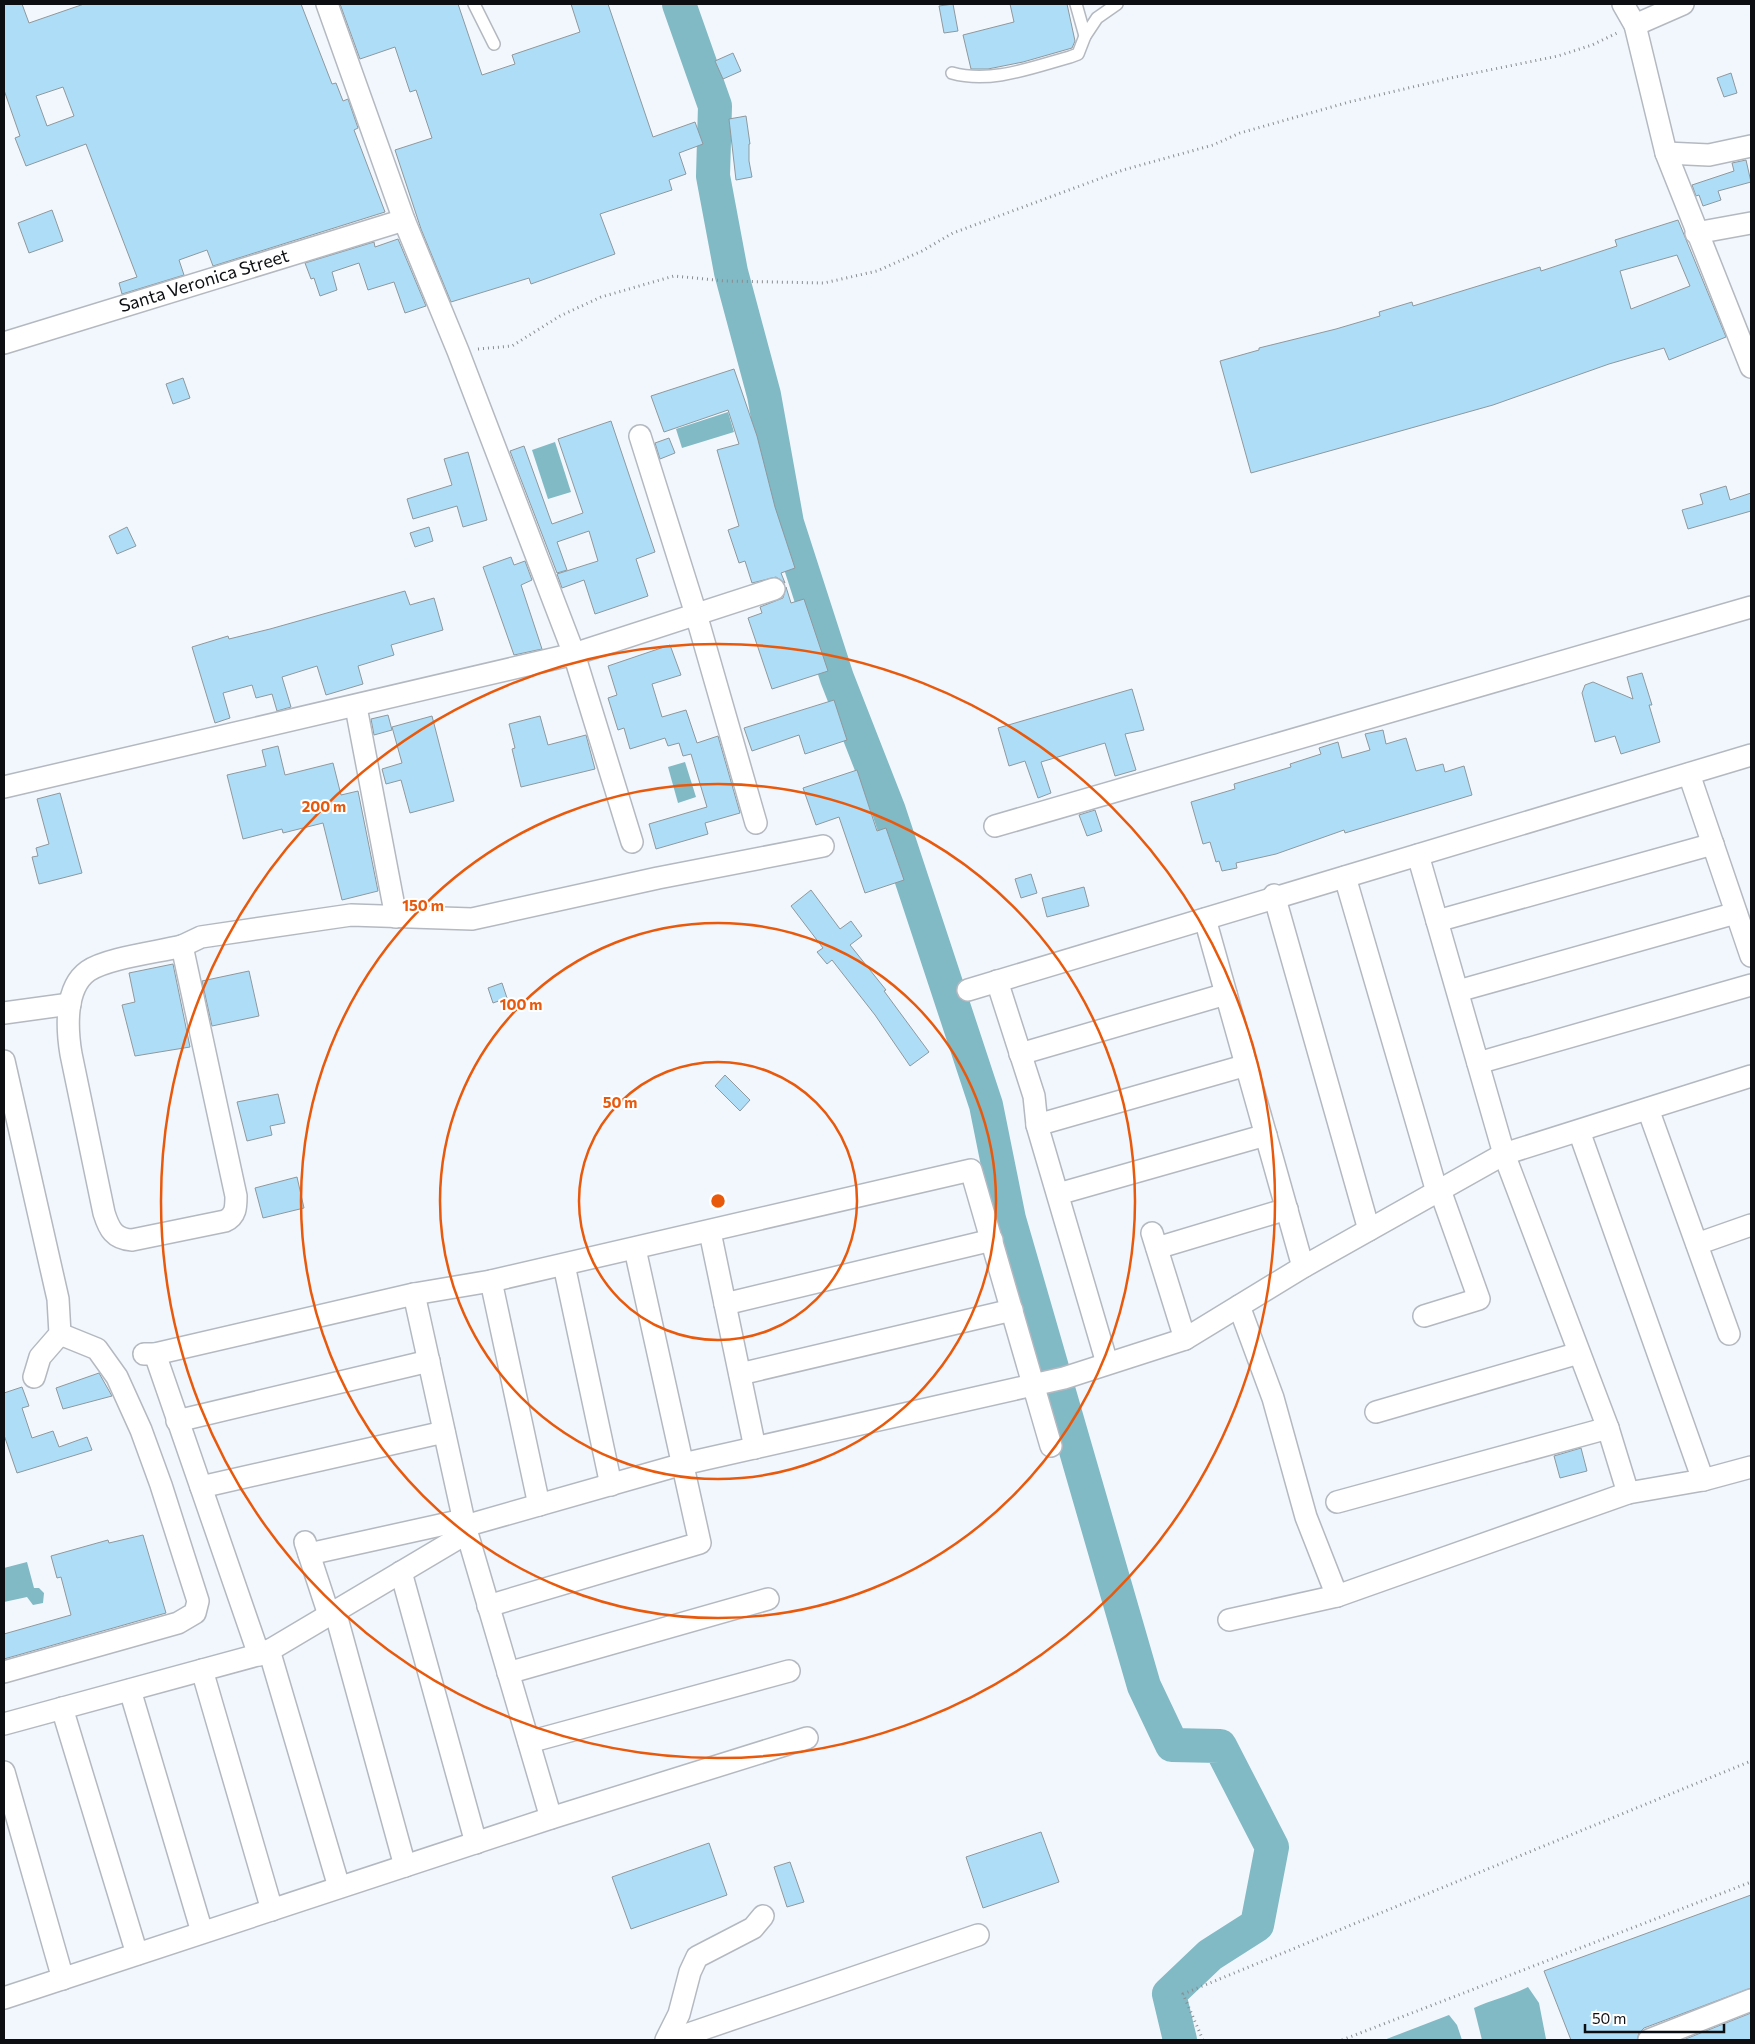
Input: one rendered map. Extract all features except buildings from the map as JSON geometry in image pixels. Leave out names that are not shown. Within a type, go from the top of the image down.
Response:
[{"type":"street","points":[[327,4],[404,220],[458,351],[574,654],[632,842]]},
{"type":"street","points":[[1623,4],[1635,24],[1666,154],[1751,367]]},
{"type":"street","points":[[1635,24],[1683,4]]},
{"type":"street","points":[[1666,154],[1709,155],[1751,146]]},
{"type":"street","name":"Santa Veronica Street","points":[[4,342],[404,220]]},
{"type":"street","points":[[1696,233],[1751,224]]},
{"type":"street","points":[[640,436],[696,614],[756,823]]},
{"type":"street","points":[[4,788],[356,707],[574,654],[774,588]]},
{"type":"street","points":[[995,826],[1751,607]]},
{"type":"street","points":[[356,707],[396,917]]},
{"type":"street","points":[[968,990],[1751,755]]},
{"type":"street","points":[[1689,774],[1751,956]]},
{"type":"street","points":[[1437,921],[1713,844]]},
{"type":"street","points":[[182,946],[236,1196],[236,1208],[230,1218],[132,1240],[121,1239],[109,1228],[67,1030],[70,1004],[78,983],[88,971],[106,963],[182,946],[201,937],[351,915],[472,919],[658,878],[823,846]]},
{"type":"street","points":[[1418,855],[1504,1154],[1608,1428],[1628,1493]]},
{"type":"street","points":[[1345,878],[1438,1191],[1479,1299],[1424,1316]]},
{"type":"street","points":[[1275,897],[1369,1230]]},
{"type":"street","points":[[1458,991],[1736,913]]},
{"type":"street","points":[[1205,920],[1303,1267]]},
{"type":"street","points":[[997,981],[1034,1096],[1037,1125],[1107,1363]]},
{"type":"street","points":[[1478,1062],[1751,986]]},
{"type":"street","points":[[1020,1054],[1226,994]]},
{"type":"street","points":[[4,1013],[70,1004]]},
{"type":"street","points":[[4,1061],[58,1298],[60,1334],[40,1357],[34,1377]]},
{"type":"street","points":[[1037,1125],[1247,1065]]},
{"type":"street","points":[[404,1866],[332,1613],[307,1547],[465,1527],[683,1464],[1064,1378],[1185,1339],[1303,1267],[1504,1154],[1751,1076]]},
{"type":"street","points":[[1648,1109],[1729,1334]]},
{"type":"street","points":[[1579,1131],[1703,1480]]},
{"type":"street","points":[[1058,1194],[1266,1135]]},
{"type":"street","points":[[339,1887],[264,1653],[150,1354],[414,1294],[491,1282],[972,1170],[1012,1310],[1038,1384],[1051,1446]]},
{"type":"street","points":[[1185,1339],[1154,1240],[1287,1209]]},
{"type":"street","points":[[1697,1244],[1751,1225]]},
{"type":"street","points":[[710,1232],[755,1448]]},
{"type":"street","points":[[725,1304],[992,1240]]},
{"type":"street","points":[[488,1606],[700,1543],[636,1249]]},
{"type":"street","points":[[564,1265],[611,1485]]},
{"type":"street","points":[[491,1282],[539,1505]]},
{"type":"street","points":[[414,1294],[465,1527],[551,1818]]},
{"type":"street","points":[[1239,1306],[1273,1398],[1306,1517],[1337,1596]]},
{"type":"street","points":[[740,1374],[1012,1310]]},
{"type":"street","points":[[4,1672],[178,1623],[195,1613],[198,1602],[161,1485],[141,1430],[117,1377],[98,1350],[60,1334]]},
{"type":"street","points":[[1376,1412],[1579,1353]]},
{"type":"street","points":[[177,1421],[429,1361]]},
{"type":"street","points":[[1336,1502],[1608,1428]]},
{"type":"street","points":[[201,1487],[444,1432]]},
{"type":"street","points":[[1228,1620],[1337,1596],[1628,1493],[1703,1480],[1751,1467]]},
{"type":"street","points":[[4,1724],[264,1653],[401,1572],[465,1527]]},
{"type":"street","points":[[401,1572],[476,1843]]},
{"type":"street","points":[[508,1673],[768,1599]]},
{"type":"street","points":[[202,1670],[272,1910]]},
{"type":"street","points":[[529,1742],[790,1671]]},
{"type":"street","points":[[130,1690],[202,1932]]},
{"type":"street","points":[[62,1708],[137,1954]]},
{"type":"street","points":[[4,1998],[551,1818],[807,1738]]},
{"type":"street","points":[[4,1772],[63,1979]]},
{"type":"street","points":[[666,2040],[679,2014],[690,1972],[697,1957],[753,1928],[763,1916]]},
{"type":"street","points":[[671,2040],[978,1935]]},
{"type":"street","points":[[1649,2040],[1751,2000]]},
{"type":"lane","points":[[474,4],[494,44]]},
{"type":"lane","points":[[1076,4],[1085,36]]},
{"type":"lane","points":[[952,73],[969,78],[998,75],[1078,54],[1085,36],[1097,18],[1117,4]]},
{"type":"path","points":[[458,351],[512,346],[560,316],[601,297],[674,276],[725,281],[824,283],[876,270],[922,251],[962,230],[1123,170],[1204,147],[1240,133],[1349,102],[1455,77],[1558,56],[1592,45],[1635,24]]},
{"type":"path","points":[[1203,2040],[1183,1994],[1751,1761]]},
{"type":"path","points":[[1342,2040],[1751,1882]]},
{"type":"water","points":[[728,412],[734,432],[682,448],[676,429]]},
{"type":"water","points":[[555,442],[571,492],[548,499],[532,450]]},
{"type":"water","points":[[685,762],[696,797],[678,803],[668,767]]},
{"type":"water","points":[[27,1562],[34,1588],[39,1588],[44,1593],[43,1603],[33,1605],[27,1597],[4,1602],[4,1568]]},
{"type":"water","points":[[1528,1987],[1539,2003],[1546,2039],[1482,2040],[1474,2008]]},
{"type":"water","points":[[1449,2015],[1457,2025],[1462,2040],[1384,2040]]},
{"type":"waterway","points":[[679,4],[715,106],[713,176],[731,272],[764,395],[787,523],[837,678],[889,811],[986,1105],[1009,1219],[1144,1686],[1172,1745],[1220,1746],[1272,1847],[1257,1925],[1210,1955],[1169,1994],[1180,2040]]}]
